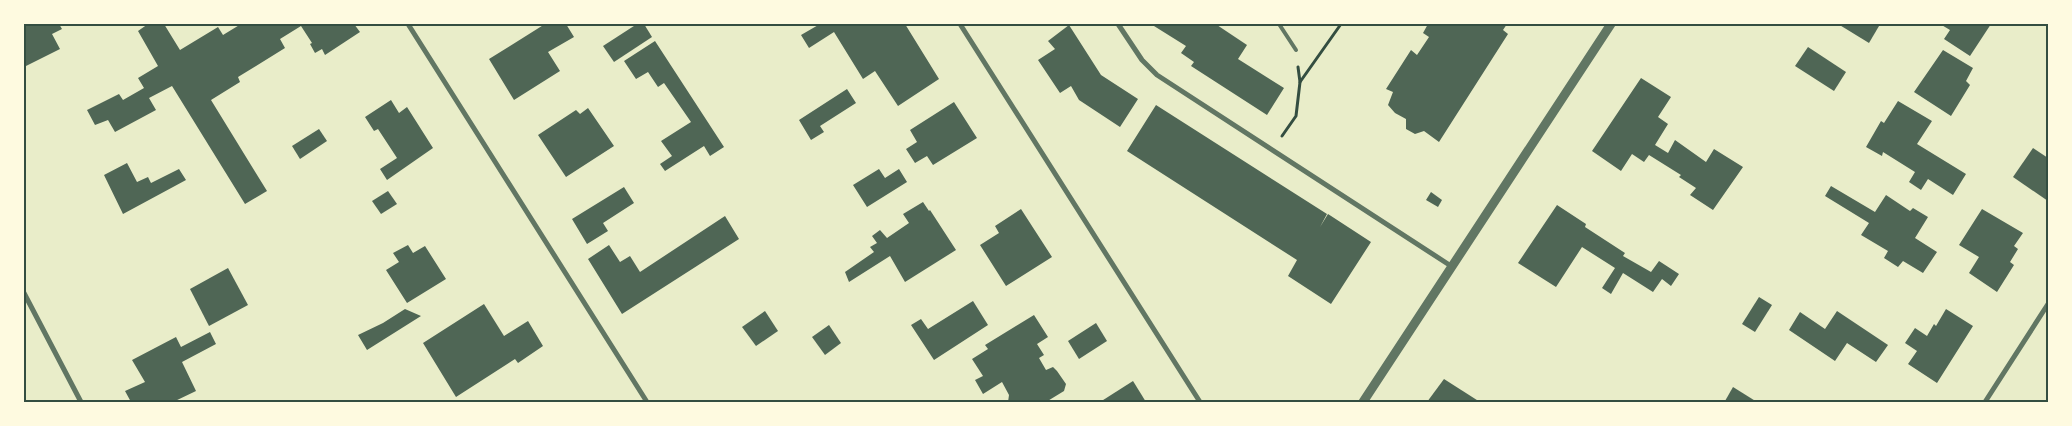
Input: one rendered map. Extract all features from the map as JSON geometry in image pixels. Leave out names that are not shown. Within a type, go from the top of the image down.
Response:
[{"type":"street","points":[[408,24],[647,402]]},
{"type":"street","points":[[960,24],[1200,402]]},
{"type":"street","points":[[1118,24],[1142,60],[1156,75],[1451,266]]},
{"type":"street","points":[[1363,402],[1611,24]]},
{"type":"street","points":[[24,293],[81,402]]},
{"type":"street","points":[[1984,402],[2048,304]]},
{"type":"lane","points":[[1279,24],[1296,50]]},
{"type":"path","points":[[1300,82],[1341,24]]},
{"type":"path","points":[[1273,149],[1296,116],[1300,82],[1296,50]]},
{"type":"building","points":[[24,24],[59,24],[62,29],[52,34],[60,49],[24,67]]},
{"type":"building","points":[[148,24],[164,24],[180,50],[218,27],[223,35],[241,24],[354,24],[360,32],[325,55],[322,49],[315,53],[310,44],[312,43],[301,26],[280,39],[285,48],[238,77],[240,82],[211,100],[267,191],[245,204],[172,86],[149,98],[156,110],[115,132],[108,120],[95,125],[87,110],[119,94],[123,100],[144,88],[138,78],[158,66],[138,31]]},
{"type":"building","points":[[545,24],[566,24],[574,37],[548,52],[560,71],[514,100],[489,59]]},
{"type":"building","points":[[637,24],[644,24],[652,37],[614,62],[603,46]]},
{"type":"building","points":[[820,24],[905,24],[939,79],[898,106],[875,71],[863,79],[834,32],[809,48],[801,35]]},
{"type":"building","points":[[1156,24],[1218,24],[1247,45],[1238,59],[1284,88],[1267,115],[1191,66],[1194,62],[1181,53],[1186,46],[1154,26]]},
{"type":"building","points":[[1428,24],[1507,24],[1503,30],[1508,34],[1439,142],[1424,131],[1415,134],[1406,129],[1406,119],[1395,113],[1388,105],[1393,92],[1386,89],[1411,50],[1417,55],[1429,37],[1423,33]]},
{"type":"building","points":[[1838,24],[1876,24],[1879,26],[1869,43]]},
{"type":"building","points":[[1940,24],[1991,24],[1970,56],[1944,39],[1950,30]]},
{"type":"building","points":[[1069,25],[1101,75],[1138,99],[1120,127],[1079,100],[1071,86],[1060,93],[1038,60],[1055,49],[1048,41]]},
{"type":"building","points":[[655,41],[724,147],[710,156],[704,146],[665,171],[660,164],[672,156],[661,141],[691,122],[664,83],[658,87],[648,72],[636,79],[624,61]]},
{"type":"building","points":[[1808,47],[1846,72],[1834,91],[1795,66]]},
{"type":"building","points":[[1943,50],[1973,68],[1966,81],[1970,85],[1951,116],[1914,92]]},
{"type":"building","points":[[1641,78],[1671,97],[1658,117],[1668,124],[1655,145],[1668,153],[1675,140],[1706,162],[1714,149],[1743,167],[1713,210],[1690,195],[1696,188],[1679,177],[1681,175],[1649,155],[1644,162],[1632,154],[1621,171],[1592,151]]},
{"type":"building","points":[[847,89],[856,103],[820,126],[824,132],[811,140],[799,120]]},
{"type":"building","points":[[391,100],[399,113],[407,107],[433,148],[387,180],[380,169],[397,158],[378,129],[374,131],[365,117]]},
{"type":"building","points":[[1898,101],[1932,121],[1917,144],[1966,174],[1953,195],[1928,179],[1921,190],[1909,182],[1915,172],[1883,152],[1882,156],[1866,147],[1881,121],[1884,123]]},
{"type":"building","points":[[954,102],[977,138],[933,165],[927,156],[915,163],[906,149],[917,142],[910,130]]},
{"type":"building","points":[[1156,105],[1327,214],[1320,227],[1328,214],[1371,242],[1331,304],[1288,276],[1297,260],[1127,151]]},
{"type":"building","points":[[588,108],[614,146],[566,177],[538,135],[576,110],[580,114]]},
{"type":"building","points":[[319,129],[327,141],[300,159],[292,146]]},
{"type":"building","points":[[2033,148],[2048,158],[2048,201],[2013,177]]},
{"type":"building","points":[[127,163],[137,182],[148,177],[151,183],[179,169],[186,180],[123,214],[104,175]]},
{"type":"building","points":[[879,169],[885,178],[899,169],[907,182],[867,207],[853,185]]},
{"type":"building","points":[[1831,186],[1875,212],[1886,195],[1910,211],[1913,208],[1928,217],[1915,238],[1937,252],[1923,273],[1903,261],[1898,267],[1884,258],[1888,251],[1861,235],[1869,223],[1825,196]]},
{"type":"building","points":[[624,187],[634,203],[603,223],[608,231],[587,244],[572,219]]},
{"type":"building","points":[[388,191],[397,204],[381,214],[372,201]]},
{"type":"building","points":[[1431,192],[1442,200],[1438,207],[1426,200]]},
{"type":"building","points":[[923,202],[956,250],[905,282],[890,256],[849,282],[845,272],[874,252],[870,247],[877,243],[872,236],[880,230],[887,238],[909,223],[903,214]]},
{"type":"building","points":[[1557,205],[1586,224],[1585,227],[1625,253],[1623,256],[1651,272],[1659,261],[1679,274],[1671,286],[1662,279],[1653,292],[1623,273],[1611,294],[1602,288],[1615,268],[1582,247],[1556,287],[1518,263]]},
{"type":"building","points":[[1021,209],[1052,257],[1006,286],[980,245],[999,233],[995,226]]},
{"type":"building","points":[[1982,209],[2023,233],[2014,246],[2018,249],[2010,262],[2014,265],[1997,292],[1969,273],[1979,257],[1959,245]]},
{"type":"building","points":[[725,216],[739,239],[622,314],[588,259],[609,245],[620,262],[630,256],[640,272]]},
{"type":"building","points":[[408,245],[413,253],[425,246],[446,279],[407,303],[386,270],[399,262],[393,253]]},
{"type":"building","points":[[228,268],[248,305],[209,326],[190,289]]},
{"type":"building","points":[[1759,297],[1772,305],[1755,332],[1742,324]]},
{"type":"building","points":[[973,301],[988,325],[934,360],[911,325],[921,319],[928,329]]},
{"type":"building","points":[[484,304],[504,336],[528,321],[543,346],[518,363],[515,359],[456,397],[423,343]]},
{"type":"building","points":[[405,309],[421,316],[367,350],[358,335],[383,323]]},
{"type":"building","points":[[1946,309],[1973,326],[1937,383],[1908,364],[1917,351],[1905,343],[1915,328],[1927,336],[1934,324],[1936,326]]},
{"type":"building","points":[[765,311],[778,331],[756,346],[742,327]]},
{"type":"building","points":[[1837,311],[1888,345],[1876,362],[1847,343],[1835,361],[1789,330],[1800,312],[1825,329]]},
{"type":"building","points":[[1034,315],[1048,337],[1037,344],[1044,355],[1039,358],[1046,370],[1053,367],[1057,371],[1066,384],[1064,391],[1046,402],[1008,402],[1009,395],[1002,382],[983,394],[975,380],[983,376],[972,359],[988,349],[985,345]]},
{"type":"building","points":[[1096,323],[1107,341],[1079,359],[1068,341]]},
{"type":"building","points":[[829,325],[841,343],[825,355],[812,337]]},
{"type":"building","points":[[210,332],[216,344],[182,362],[196,391],[173,402],[131,402],[125,391],[145,382],[132,360],[176,337],[181,347]]},
{"type":"building","points":[[1444,379],[1480,402],[1427,402]]},
{"type":"building","points":[[1133,381],[1146,402],[1100,402]]},
{"type":"building","points":[[1733,387],[1757,402],[1725,401]]}]
